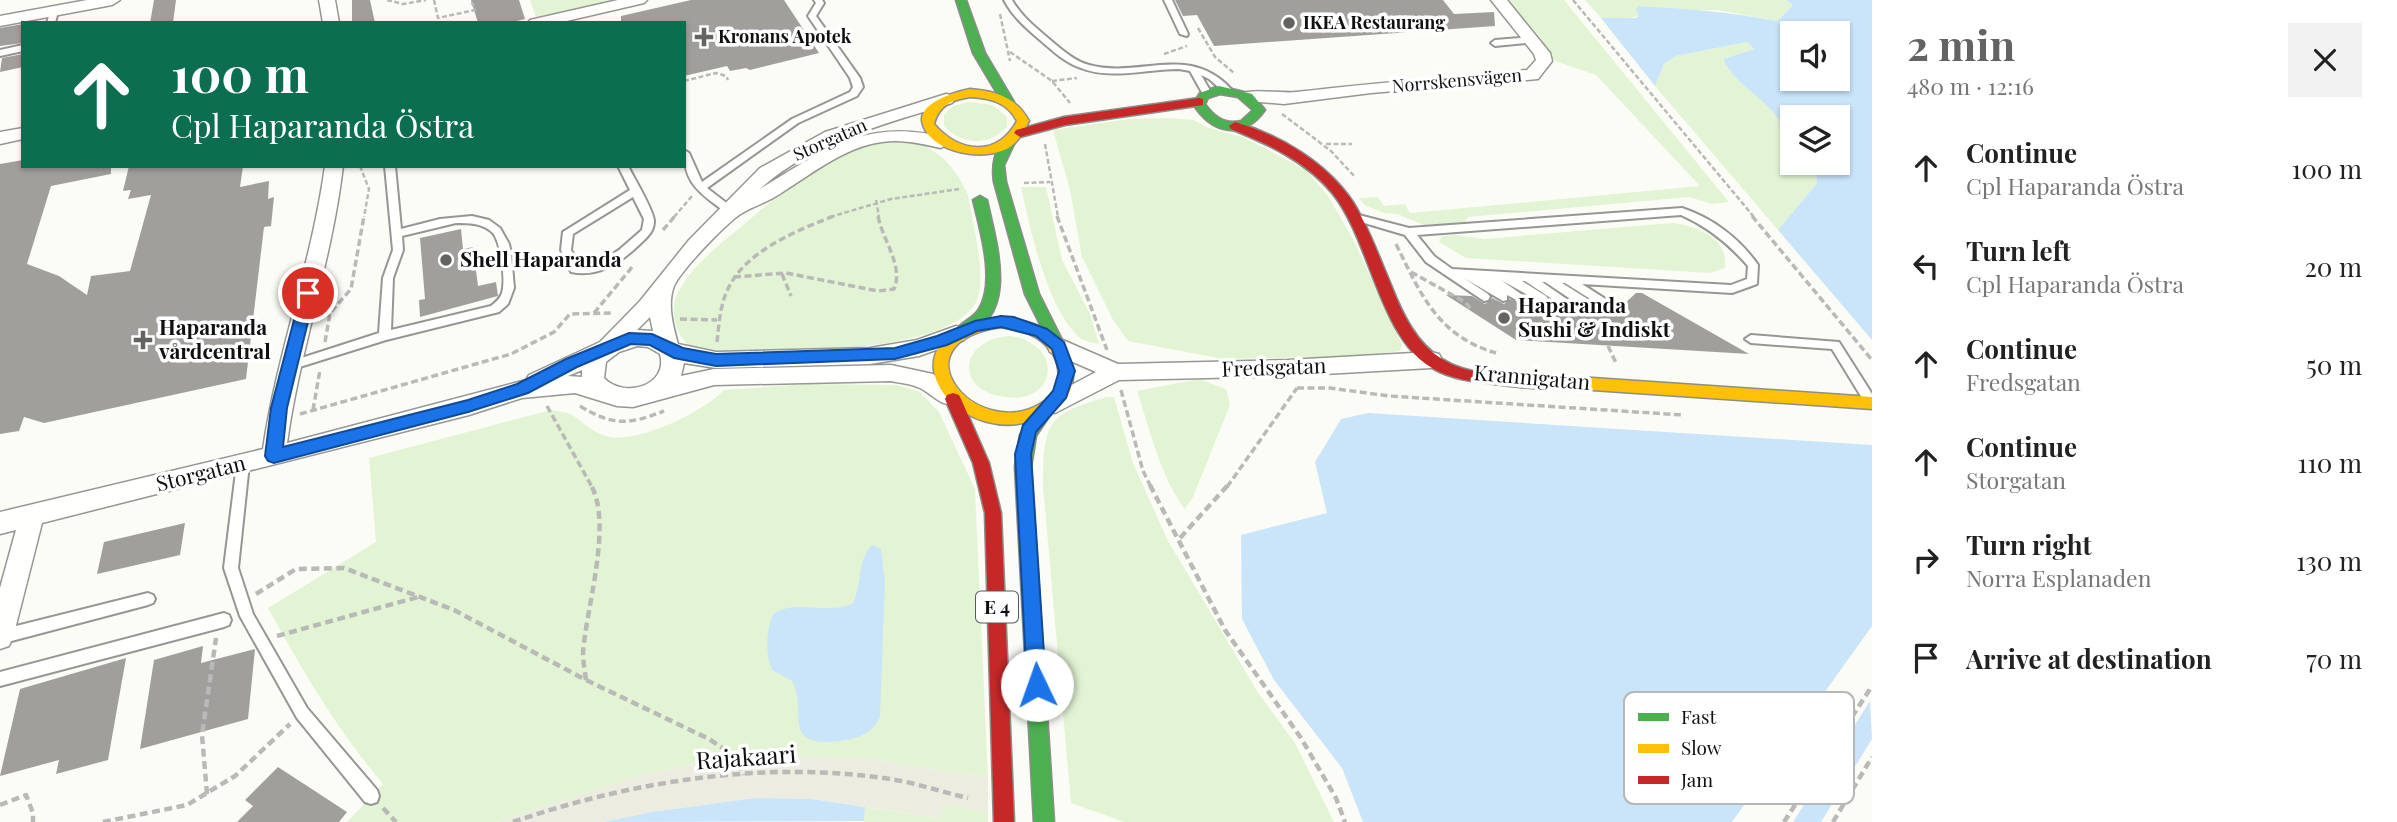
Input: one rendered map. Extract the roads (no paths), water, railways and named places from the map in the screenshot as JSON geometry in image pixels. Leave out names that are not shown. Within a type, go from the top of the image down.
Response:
[{"type":"main road","name":"E 4","points":[[961,0],[982,62],[1023,121],[999,160],[1000,182],[1028,284],[1065,362],[1067,376],[1060,393],[1028,429],[1024,442],[1023,467],[1044,822]]},
{"type":"main road","points":[[947,99],[957,78]]},
{"type":"main road","points":[[944,144],[978,151],[1078,117],[1204,104],[1227,90],[1247,96]]},
{"type":"main road","points":[[965,164],[931,132],[928,120],[933,108],[947,99],[976,93],[995,96],[1013,105],[1078,117]]},
{"type":"main road","name":"Krannigatan","points":[[1247,96],[1272,139]]},
{"type":"main road","name":"Krannigatan","points":[[1204,104],[1219,123],[1272,139],[1336,190],[1353,216],[1402,322],[1416,346],[1431,360],[1450,370],[1480,376],[1872,403]]},
{"type":"main road","points":[[1235,126],[1248,124],[1258,114]]},
{"type":"main road","name":"E 4","points":[[978,188],[989,243],[991,295],[987,311],[982,318],[962,331],[947,347],[940,363],[942,381],[953,399],[981,463],[993,513],[1004,822]]},
{"type":"main road","points":[[962,331],[987,323],[1014,323],[1042,332],[1058,346]]},
{"type":"main road","points":[[953,399],[972,412],[999,419],[1021,418],[1046,409]]},
{"type":"street","points":[[0,21],[52,17],[112,0]]},
{"type":"street","points":[[327,0],[331,21]]},
{"type":"street","points":[[545,21],[639,0]]},
{"type":"street","name":"Norrskensvägen","points":[[1284,99],[1371,88],[1532,75],[1544,61],[1532,40],[1499,0]]},
{"type":"street","points":[[1247,96],[1284,99]]},
{"type":"street","name":"Storgatan","points":[[601,391],[593,381],[593,370],[598,358],[649,317],[664,286],[696,245],[732,211],[757,180],[805,149],[856,127],[947,99]]},
{"type":"street","points":[[1258,114],[1284,99]]},
{"type":"street","points":[[0,138],[21,133]]},
{"type":"street","name":"Storgatan","points":[[732,211],[760,198],[821,159],[863,141],[898,133],[944,144]]},
{"type":"street","points":[[274,456],[278,420],[326,221],[334,168]]},
{"type":"street","name":"Storgatan","points":[[522,389],[575,383],[613,397],[629,399],[652,392],[665,383],[672,371],[673,359],[649,317]]},
{"type":"street","points":[[669,349],[691,357],[716,360],[870,356],[919,348],[962,331]]},
{"type":"street","name":"Storgatan","points":[[0,523],[468,406],[522,389],[629,339],[659,341],[669,349]]},
{"type":"street","name":"Fredsgatan","points":[[1058,346],[1116,372],[1288,368],[1431,360]]},
{"type":"street","name":"Fredsgatan","points":[[1046,409],[1116,372]]},
{"type":"street","points":[[652,392],[713,377],[891,373],[925,380],[953,399]]},
{"type":"street","points":[[0,637],[32,515]]},
{"type":"lane","points":[[700,188],[795,121],[841,101],[858,88],[855,78],[812,16],[820,3],[818,0]]},
{"type":"lane","points":[[1008,0],[1019,18],[1075,62],[1088,68],[1106,71],[1167,66],[1193,69],[1210,74],[1227,90]]},
{"type":"lane","points":[[1168,0],[1184,34]]},
{"type":"lane","points":[[1495,43],[1532,40]]},
{"type":"lane","points":[[0,52],[21,48]]},
{"type":"lane","points":[[1193,69],[1204,104]]},
{"type":"lane","points":[[686,157],[700,188],[732,211]]},
{"type":"lane","points":[[385,336],[388,278],[398,250],[390,168]]},
{"type":"lane","points":[[624,168],[649,219],[648,231],[613,262],[590,271],[575,269],[566,250],[568,232],[634,192]]},
{"type":"lane","points":[[1353,216],[1409,232],[1682,212],[1715,226],[1730,238],[1753,265],[1753,281],[1732,289],[1449,273]]},
{"type":"lane","points":[[290,366],[385,336],[495,309],[506,301],[510,289],[504,243],[491,224],[478,219],[457,220],[396,234]]},
{"type":"lane","points":[[1409,232],[1430,259],[1483,296]]},
{"type":"lane","points":[[1468,275],[1503,298]]},
{"type":"lane","points":[[1487,276],[1522,299]]},
{"type":"lane","points":[[1507,277],[1542,299]]},
{"type":"lane","points":[[1527,278],[1562,300]]},
{"type":"lane","points":[[1547,279],[1582,302]]},
{"type":"lane","points":[[1566,280],[1603,303]]},
{"type":"lane","points":[[1751,339],[1835,345],[1872,403]]},
{"type":"lane","points":[[243,464],[231,568],[242,603],[303,713],[346,769],[371,796]]},
{"type":"lane","points":[[0,637],[148,599]]},
{"type":"lane","points":[[0,679],[221,620]]},
{"type":"water","points":[[1786,0],[1872,0],[1872,340],[1778,230],[1817,183],[1816,175],[1850,175],[1850,105],[1780,105],[1780,122],[1769,108],[1735,77],[1723,59],[1754,49],[1747,42],[1676,56],[1664,64],[1655,86],[1601,18],[1636,18],[1639,16],[1636,9],[1639,6],[1726,13],[1777,21],[1793,5]]},
{"type":"water","points":[[1368,413],[1872,445],[1872,626],[1825,692],[1624,692],[1624,804],[1745,804],[1732,822],[1363,822],[1342,768],[1274,680],[1242,619],[1241,535],[1327,513],[1315,462],[1341,419]]},
{"type":"water","points":[[873,545],[881,549],[885,582],[880,717],[870,730],[857,737],[825,742],[811,740],[803,734],[800,726],[792,681],[772,670],[767,649],[773,614],[791,607],[833,608],[853,603],[864,556]]},
{"type":"water","points":[[1870,701],[1872,739],[1854,768],[1854,726]]},
{"type":"water","points":[[755,798],[812,799],[865,807],[864,821],[604,822],[651,812]]},
{"type":"water","points":[[1804,804],[1832,804],[1821,822],[1793,822]]},
{"type":"place","name":"IKEA Restaurang","points":[[1289,23]]},
{"type":"place","name":"Kronans Apotek","points":[[704,37]]},
{"type":"place","name":"Shell Haparanda","points":[[446,260]]},
{"type":"place","name":"Haparanda Sushi & Indiskt","points":[[1504,318]]},
{"type":"place","name":"Haparanda vårdcentral","points":[[143,340]]}]
